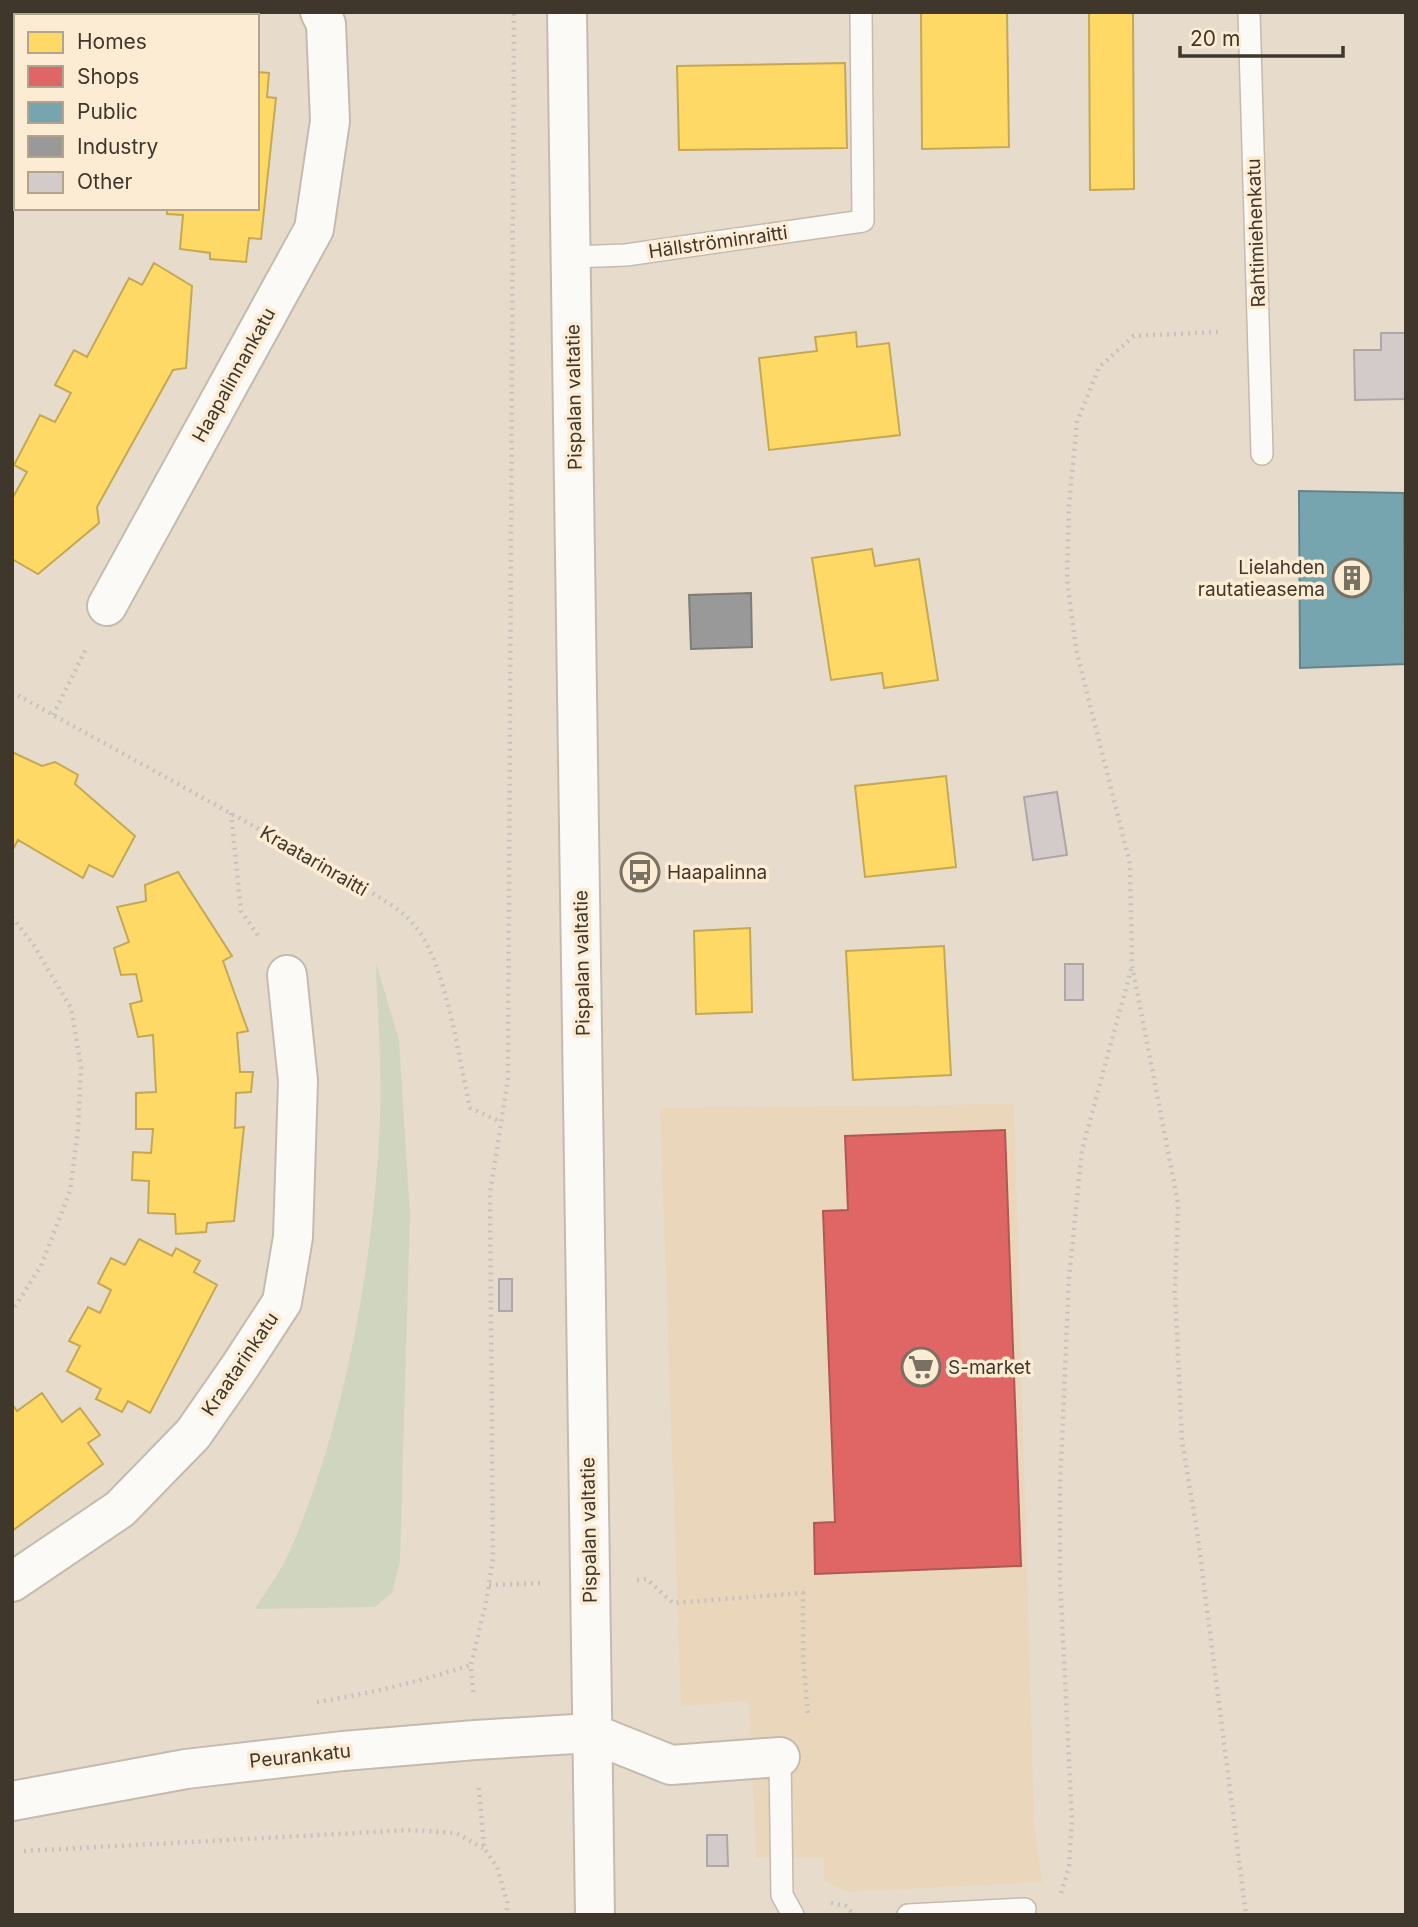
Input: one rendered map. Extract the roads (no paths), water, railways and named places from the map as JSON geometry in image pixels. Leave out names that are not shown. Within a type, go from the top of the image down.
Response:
[{"type":"street","name":"Haapalinnankatu","points":[[107,606],[314,229],[330,121],[326,24],[320,12]]},
{"type":"street","name":"Pispalan valtatie","points":[[567,12],[595,1915]]},
{"type":"street","name":"Kraatarinkatu","points":[[12,1582],[120,1510],[193,1434],[282,1302],[293,1237],[298,1081],[287,975]]},
{"type":"street","name":"Peurankatu","points":[[12,1801],[186,1769],[343,1751],[591,1733]]},
{"type":"street","points":[[591,1733],[671,1765],[780,1757]]},
{"type":"lane","name":"Hällströminraitti","points":[[572,257],[626,255],[863,221],[860,12]]},
{"type":"lane","name":"Rahtimiehenkatu","points":[[1249,12],[1262,454]]},
{"type":"lane","points":[[780,1757],[782,1895],[793,1915]]},
{"type":"lane","points":[[908,1915],[1025,1909]]},
{"type":"place","name":"Lielahden rautatieasema","points":[[1352,578]]},
{"type":"place","name":"Haapalinna","points":[[640,872]]},
{"type":"place","name":"S-market","points":[[921,1367]]}]
